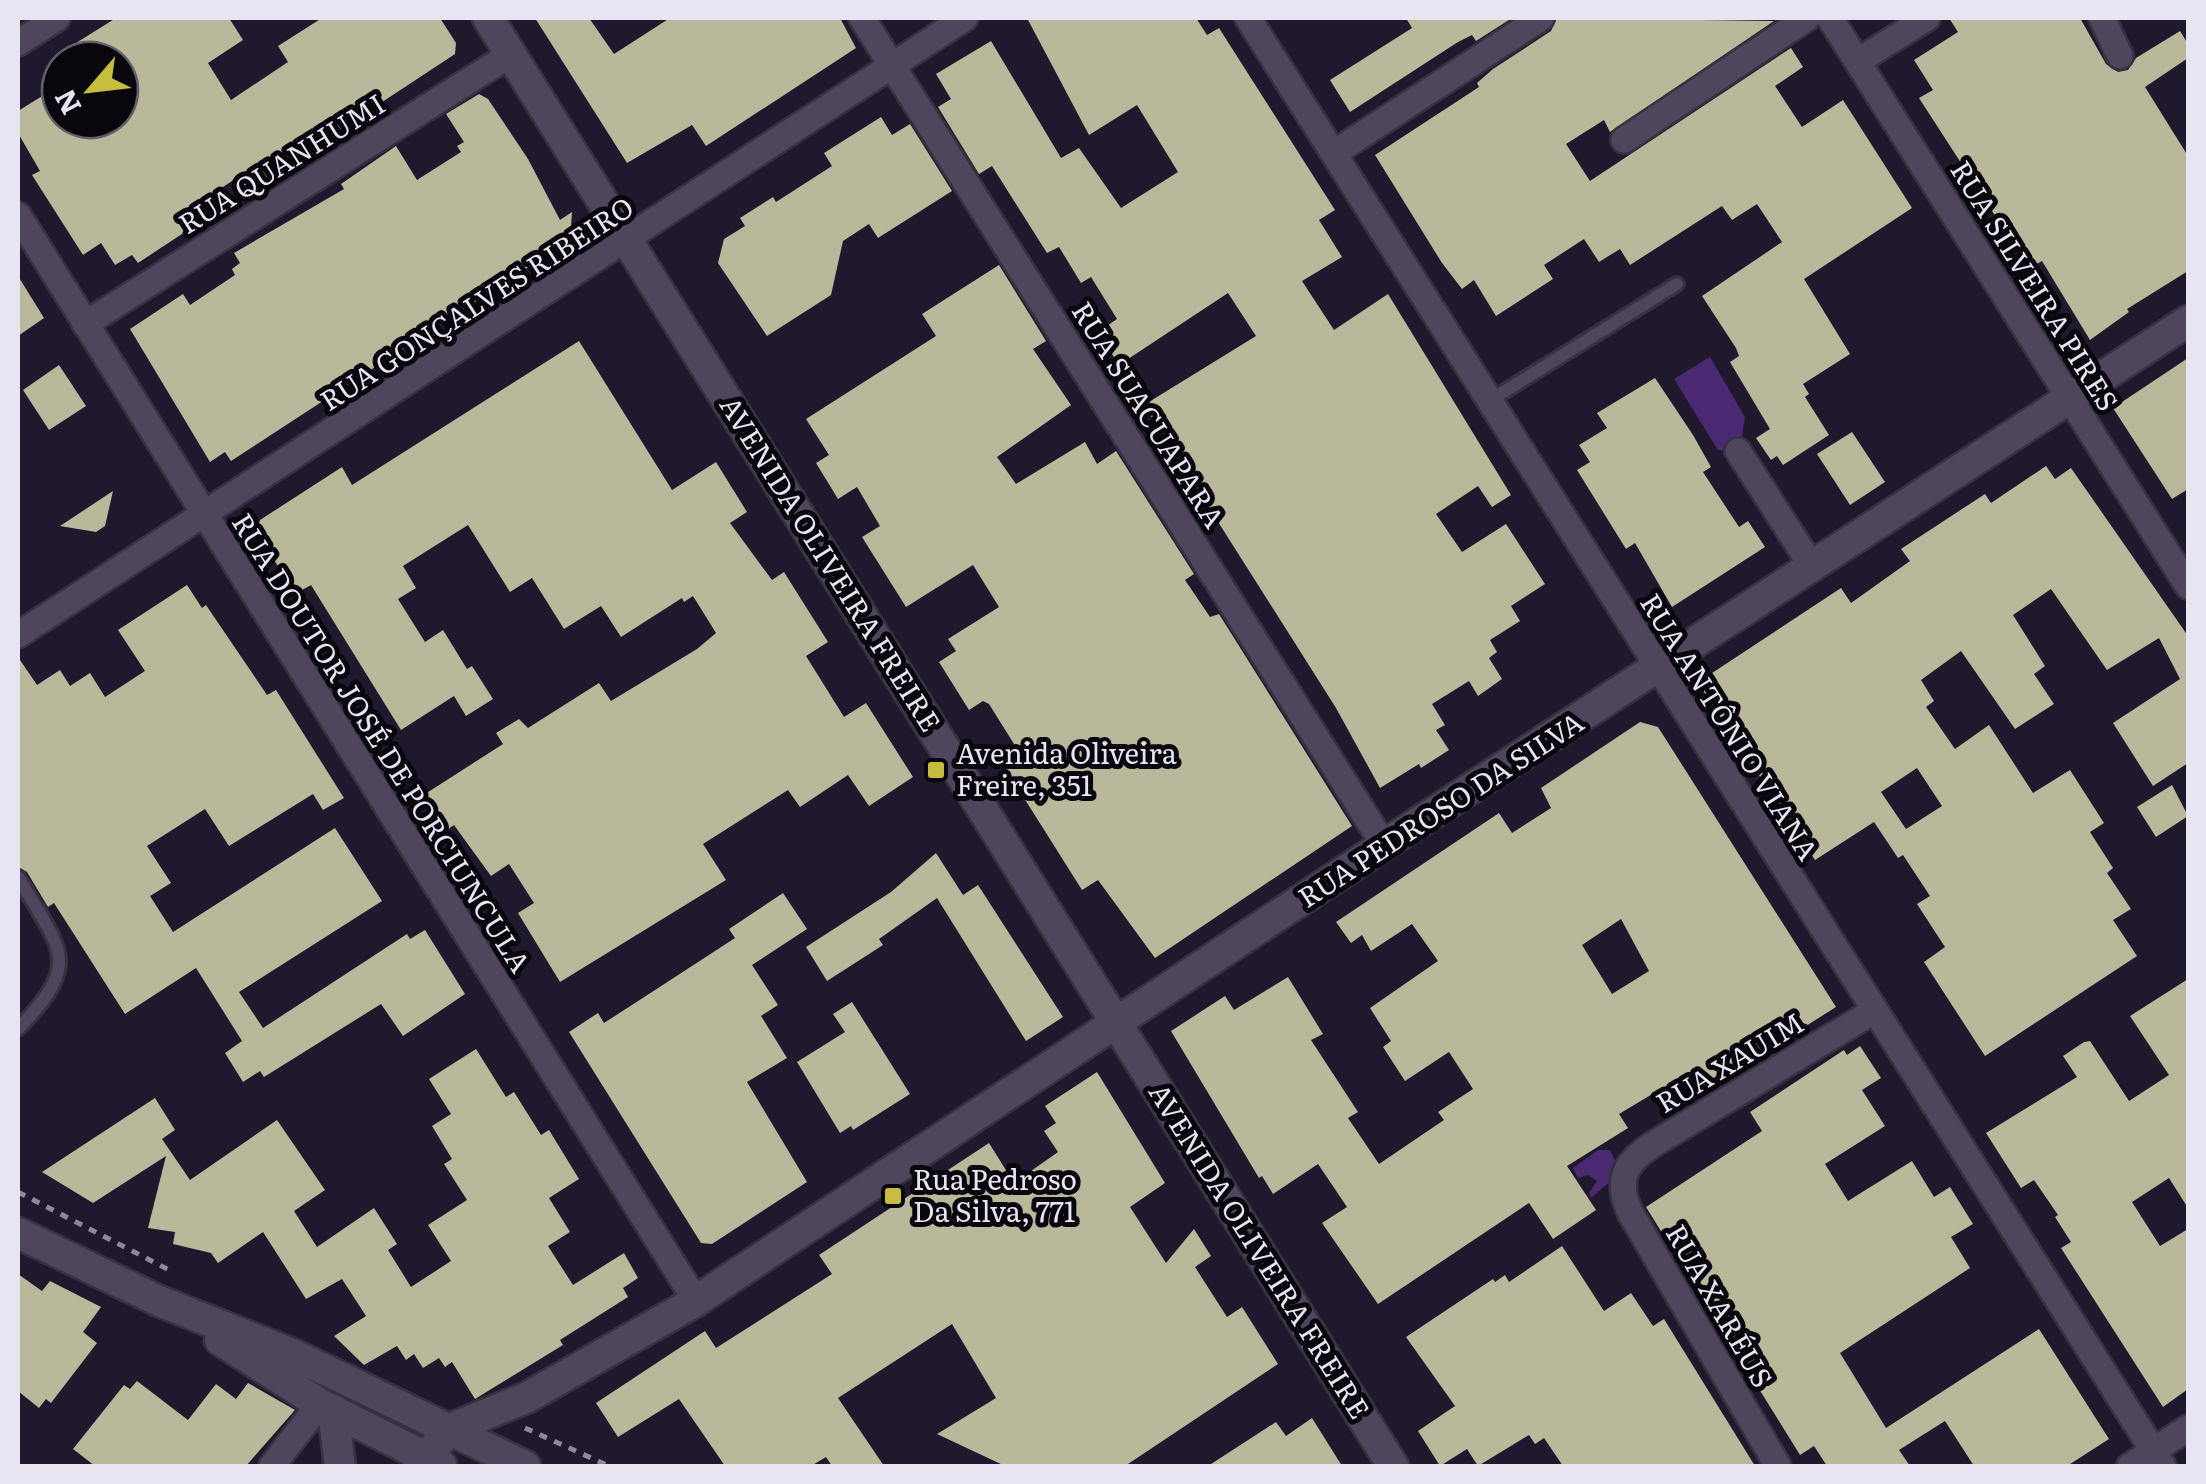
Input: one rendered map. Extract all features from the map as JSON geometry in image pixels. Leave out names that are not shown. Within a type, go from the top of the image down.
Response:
[{"type":"street","points":[[18,43],[57,18]]},
{"type":"street","name":"AVENIDA OLIVEIRA FREIRE","points":[[488,18],[1393,1466]]},
{"type":"street","name":"RUA SUACUAPARA","points":[[862,18],[1384,844]]},
{"type":"street","name":"RUA GONÇALVES RIBEIRO","points":[[18,635],[966,18]]},
{"type":"street","name":"RUA ANTÔNIO VIANA","points":[[1248,18],[2158,1459]]},
{"type":"street","points":[[1334,153],[1541,18]]},
{"type":"street","points":[[1624,140],[1808,18]]},
{"type":"street","name":"RUA SILVEIRA PIRES","points":[[1830,18],[2188,586]]},
{"type":"street","points":[[1858,61],[1927,18]]},
{"type":"street","points":[[2102,18],[2120,56]]},
{"type":"street","name":"RUA QUANHUMI","points":[[86,324],[512,54]]},
{"type":"street","name":"RUA DOUTOR JOSÉ DE PORCIUNCULA","points":[[18,215],[696,1301]]},
{"type":"street","name":"RUA PEDROSO DA SILVA","points":[[450,1430],[528,1397],[696,1301],[1384,844],[1657,670],[2188,321]]},
{"type":"street","points":[[1738,451],[1813,568]]},
{"type":"street","name":"RUA XAUIM","points":[[1624,1172],[1652,1145],[1874,1011]]},
{"type":"street","name":"RUA XARÉUS","points":[[1624,1172],[1621,1187],[1631,1214],[1778,1466]]},
{"type":"street","points":[[20,1238],[159,1301],[290,1353],[450,1430],[503,1462],[528,1397]]},
{"type":"street","points":[[159,1301],[326,1407],[429,1463],[450,1430]]},
{"type":"street","points":[[272,1466],[326,1407]]},
{"type":"street","points":[[326,1407],[340,1466]]},
{"type":"street","points":[[2130,1466],[2158,1459],[2188,1428]]},
{"type":"lane","points":[[1489,401],[1677,284]]},
{"type":"lane","points":[[18,877],[58,946],[62,965],[45,1002],[18,1029]]},
{"type":"shaded area","points":[[1710,357],[1745,417],[1741,442],[1726,451],[1718,450],[1674,379]]},
{"type":"shaded area","points":[[1598,1150],[1610,1150],[1621,1172],[1591,1198],[1589,1193],[1597,1181],[1588,1175],[1578,1178],[1573,1168]]},
{"type":"building","points":[[116,18],[229,18],[243,40],[208,63],[231,100],[288,62],[278,46],[322,18],[440,18],[456,43],[455,54],[244,193],[235,179],[197,204],[183,216],[191,228],[138,263],[132,255],[115,265],[101,243],[83,255],[32,175],[40,171],[18,133],[18,111],[40,97],[40,140],[140,140],[140,40],[81,40]]},
{"type":"building","points":[[535,18],[589,18],[614,54],[670,18],[840,18],[856,48],[706,146],[692,125],[627,163]]},
{"type":"building","points":[[1027,18],[1196,18],[1207,35],[1219,28],[1335,210],[1319,220],[1342,257],[1302,281],[1334,330],[1388,294],[1511,495],[1492,507],[1478,486],[1436,514],[1462,552],[1506,524],[1545,584],[1511,606],[1520,621],[1490,640],[1497,652],[1489,658],[1502,679],[1478,696],[1469,681],[1432,704],[1445,725],[1436,730],[1449,750],[1421,768],[1419,764],[1380,788],[1336,708],[1144,405],[1256,336],[1228,293],[1119,365],[1098,332],[1117,319],[1091,277],[1081,283],[1059,247],[1047,253],[992,166],[979,174],[938,107],[951,99],[936,74],[991,41],[1061,158],[1079,148],[1121,208],[1178,172],[1137,105],[1089,135]]},
{"type":"building","points":[[1406,18],[1512,18],[1476,41],[1472,35],[1458,42],[1350,112],[1330,80],[1412,28]]},
{"type":"building","points":[[1557,18],[1774,21],[1610,132],[1604,120],[1566,144],[1590,181],[1791,48],[1803,67],[1775,86],[1802,127],[1843,100],[1912,208],[1804,279],[1850,354],[1803,384],[1809,394],[1805,397],[1829,435],[1783,465],[1777,456],[1771,460],[1756,438],[1770,429],[1730,362],[1739,356],[1736,348],[1702,296],[1782,242],[1757,204],[1732,220],[1722,206],[1630,265],[1620,249],[1599,262],[1584,239],[1544,265],[1553,279],[1496,316],[1474,280],[1462,289],[1442,263],[1375,155],[1479,87],[1477,83],[1493,69],[1551,31]]},
{"type":"building","points":[[1949,18],[2080,18],[2106,64],[2118,72],[2128,70],[2136,58],[2180,31],[2188,44],[2188,58],[2145,87],[2188,156],[2188,271],[2127,309],[2129,312],[2090,340],[2042,261],[2029,268],[1919,98],[1933,90],[1914,60],[1958,32]]},
{"type":"building","points":[[479,94],[488,99],[528,159],[560,220],[572,212],[570,240],[231,461],[225,452],[210,462],[130,329],[183,294],[190,305],[235,275],[232,269],[240,263],[234,253],[344,189],[341,184],[396,146],[417,180],[461,152],[457,146],[464,142],[446,114]]},
{"type":"building","points":[[881,117],[892,135],[910,124],[952,191],[878,238],[869,224],[843,241],[831,295],[767,336],[718,263],[724,239],[745,226],[740,218],[773,197],[776,202],[832,166],[824,153]]},
{"type":"building","points":[[999,265],[1046,341],[1033,349],[1071,405],[997,457],[1016,484],[1085,442],[1097,464],[1116,451],[1194,574],[1185,580],[1210,617],[1219,614],[1352,826],[1155,958],[1098,880],[1082,890],[997,755],[1014,744],[989,704],[983,701],[969,710],[939,662],[956,651],[948,639],[999,607],[973,565],[906,607],[862,537],[880,526],[857,487],[838,499],[816,463],[829,455],[806,419],[936,336],[922,314]]},
{"type":"building","points":[[18,276],[44,318],[18,336]]},
{"type":"building","points":[[579,341],[672,490],[716,462],[747,512],[730,523],[772,580],[784,572],[828,642],[806,656],[844,717],[866,703],[913,777],[869,806],[848,775],[800,807],[788,790],[703,844],[726,880],[560,982],[518,913],[534,903],[509,864],[491,876],[454,825],[444,832],[422,796],[503,744],[496,733],[519,719],[528,728],[599,683],[611,701],[697,649],[716,633],[693,596],[684,602],[682,598],[621,637],[601,606],[564,629],[532,578],[510,592],[468,525],[403,566],[416,588],[398,599],[425,642],[443,630],[467,669],[472,666],[493,699],[466,716],[454,696],[401,730],[311,585],[295,594],[257,532],[260,520],[342,467],[352,485]]},
{"type":"building","points":[[2188,358],[2188,489],[2172,499],[2113,408]]},
{"type":"building","points":[[59,365],[86,406],[49,430],[23,390]]},
{"type":"building","points":[[1655,378],[1711,467],[1703,472],[1739,527],[1748,521],[1765,547],[1672,607],[1635,543],[1626,549],[1577,470],[1590,462],[1579,445],[1607,428],[1597,413]]},
{"type":"building","points":[[1852,432],[1885,482],[1850,505],[1817,454]]},
{"type":"building","points":[[2046,466],[2055,479],[2071,468],[2188,636],[2188,763],[2153,786],[2113,723],[2180,679],[2159,638],[2107,670],[2051,589],[2013,615],[2045,666],[2034,674],[2054,704],[2015,729],[1961,651],[1921,680],[1934,701],[1926,707],[1955,749],[1989,725],[2033,793],[2070,770],[2104,823],[2090,832],[2113,868],[2107,873],[2131,909],[2113,920],[2137,956],[1985,1056],[1924,962],[1945,947],[1917,904],[1930,896],[1903,855],[1898,858],[1874,822],[1815,860],[1704,692],[1703,679],[1841,588],[1851,603],[1910,561],[1901,549],[1985,494],[1991,503]],"holes":[[[1917,768],[1942,806],[1906,829],[1881,792]]]},
{"type":"building","points":[[113,491],[105,526],[96,532],[60,526]]},
{"type":"building","points":[[187,585],[202,608],[206,605],[267,695],[276,690],[344,798],[323,810],[313,794],[229,846],[205,809],[147,846],[171,883],[150,896],[173,932],[335,828],[382,901],[239,992],[263,1028],[407,934],[410,939],[425,930],[465,994],[403,1036],[381,1004],[264,1077],[260,1071],[243,1082],[225,1053],[242,1041],[196,968],[125,1014],[54,903],[48,907],[27,872],[18,867],[18,657],[37,685],[60,670],[70,686],[90,673],[105,697],[145,671],[118,630]]},
{"type":"building","points":[[1640,722],[1658,727],[1836,1007],[1692,1098],[1682,1082],[1667,1092],[1664,1087],[1619,1114],[1628,1128],[1567,1166],[1596,1210],[1553,1239],[1529,1203],[1378,1304],[1322,1223],[1347,1207],[1318,1164],[1273,1194],[1262,1176],[1259,1178],[1171,1031],[1225,996],[1234,1010],[1288,977],[1323,1034],[1311,1040],[1358,1112],[1348,1118],[1379,1164],[1444,1120],[1438,1112],[1473,1089],[1449,1052],[1405,1081],[1383,1047],[1391,1041],[1370,1008],[1438,961],[1412,924],[1371,951],[1362,935],[1351,943],[1336,922],[1499,813],[1512,833],[1551,808],[1541,788]],"holes":[[[1621,919],[1649,971],[1612,994],[1582,945]]]},
{"type":"building","points":[[2172,785],[2188,816],[2156,837],[2137,807]]},
{"type":"building","points":[[936,853],[963,895],[978,885],[1063,1017],[1026,1041],[937,898],[879,939],[883,945],[827,981],[806,947],[891,892]]},
{"type":"building","points":[[783,893],[807,929],[752,965],[778,1005],[761,1016],[787,1058],[747,1082],[807,1182],[712,1244],[701,1243],[569,1032],[598,1013],[604,1023],[652,992],[735,938],[729,929]]},
{"type":"building","points":[[2188,979],[2188,1208],[2169,1178],[2132,1202],[2160,1246],[2188,1229],[2188,1389],[2163,1407],[2061,1248],[2071,1242],[2055,1217],[2058,1215],[2034,1180],[2021,1188],[1986,1133],[2077,1077],[2063,1056],[2084,1042],[2090,1041],[2129,1101],[2169,1075],[2130,1016]]},
{"type":"building","points":[[852,1002],[910,1094],[853,1130],[851,1126],[840,1133],[797,1062],[845,1032],[833,1014]]},
{"type":"building","points":[[1860,1046],[1881,1078],[1862,1090],[1885,1126],[1825,1164],[1848,1201],[1912,1161],[1934,1197],[1950,1187],[1973,1224],[1951,1237],[1970,1268],[1840,1353],[1886,1428],[2039,1329],[2109,1439],[2067,1466],[1974,1466],[1945,1421],[1899,1450],[1910,1466],[1827,1466],[1814,1446],[1800,1455],[1646,1207],[1762,1131],[1750,1112],[1844,1050],[1847,1055]]},
{"type":"building","points":[[476,1049],[506,1097],[514,1092],[541,1135],[549,1130],[579,1179],[549,1198],[570,1232],[548,1246],[573,1285],[624,1253],[638,1278],[623,1288],[628,1297],[560,1340],[563,1345],[475,1399],[452,1362],[445,1367],[439,1358],[423,1368],[414,1354],[406,1360],[397,1346],[364,1365],[334,1336],[366,1316],[342,1279],[306,1299],[263,1232],[218,1263],[211,1253],[173,1244],[175,1232],[148,1228],[166,1156],[93,1203],[42,1172],[155,1098],[175,1130],[162,1139],[190,1180],[277,1120],[325,1190],[294,1211],[317,1247],[374,1208],[397,1244],[388,1250],[411,1287],[451,1261],[428,1225],[467,1200],[444,1164],[452,1159],[432,1126],[451,1114],[429,1079]]},
{"type":"building","points":[[1097,1072],[1165,1183],[1130,1207],[1166,1263],[1194,1229],[1211,1256],[1195,1267],[1227,1317],[1242,1307],[1278,1364],[1125,1466],[1005,1466],[937,1434],[996,1398],[952,1324],[838,1398],[884,1466],[832,1466],[826,1457],[811,1466],[725,1466],[679,1399],[618,1437],[596,1403],[705,1331],[716,1348],[832,1274],[819,1255],[989,1143],[1014,1183],[1058,1152],[1044,1131],[1056,1123],[1045,1106]]},
{"type":"building","points":[[1562,1246],[1604,1311],[1631,1293],[1653,1326],[1664,1319],[1755,1466],[1563,1466],[1544,1438],[1535,1444],[1529,1435],[1478,1466],[1467,1449],[1440,1466],[1418,1431],[1455,1406],[1406,1337],[1493,1279],[1495,1282],[1505,1275],[1509,1282]]},
{"type":"building","points":[[18,1274],[42,1291],[50,1281],[101,1307],[83,1332],[97,1343],[51,1403],[46,1399],[39,1408],[18,1391]]},
{"type":"building","points":[[137,1381],[188,1420],[216,1384],[236,1399],[248,1383],[295,1410],[246,1466],[95,1466],[73,1449],[124,1385],[130,1389]]},
{"type":"building","points":[[1312,1418],[1342,1466],[1208,1466],[1276,1422],[1286,1436]]},
{"type":"place","name":"Avenida Oliveira Freire, 351","points":[[936,770]]},
{"type":"place","name":"Rua Pedroso Da Silva, 771","points":[[893,1196]]}]
